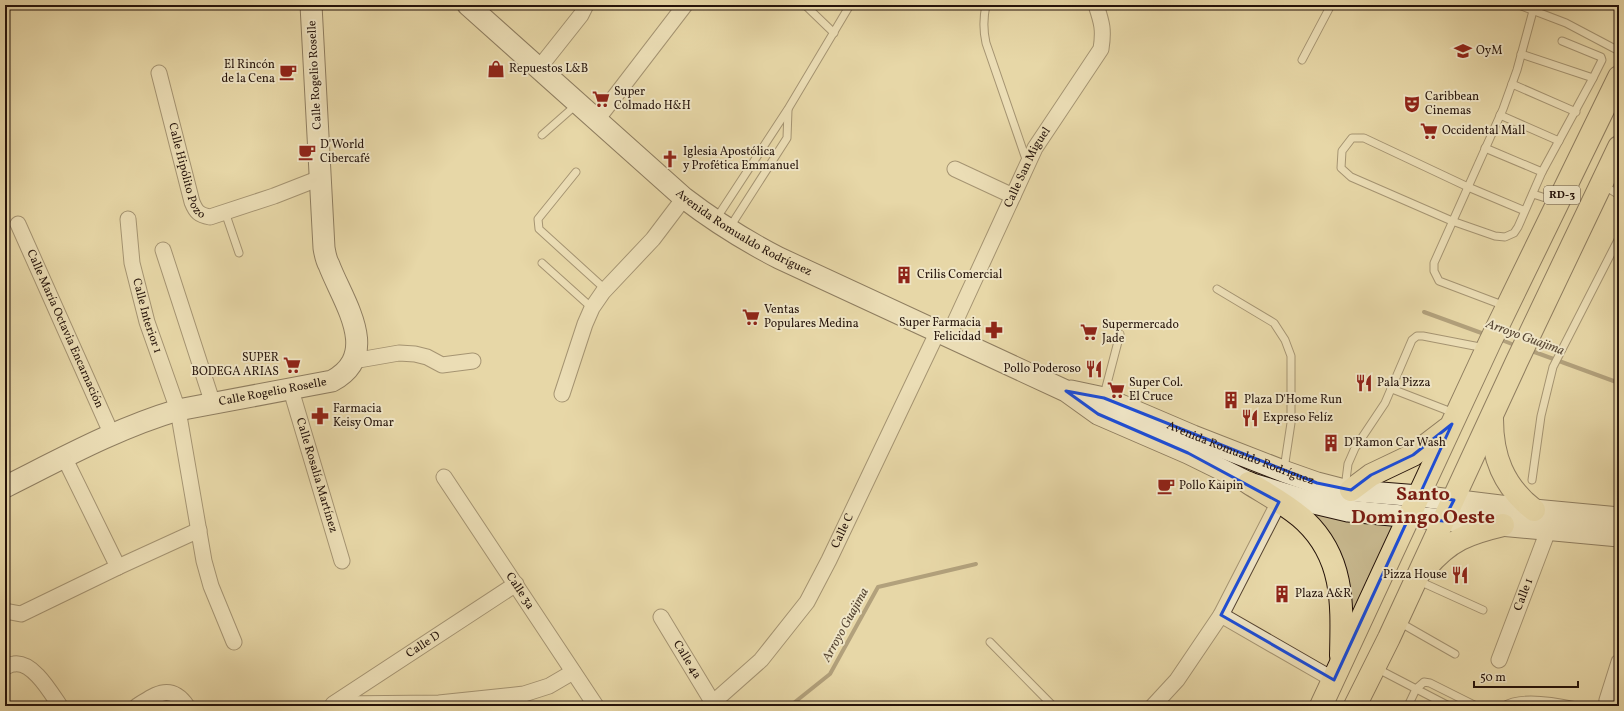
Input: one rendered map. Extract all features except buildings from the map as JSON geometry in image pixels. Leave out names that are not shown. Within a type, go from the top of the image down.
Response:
[{"type":"main road","name":"Calle Rogelio Roselle","points":[[5,487],[112,435],[178,410],[271,392],[291,390],[332,381],[344,375],[353,361],[358,343],[353,318],[328,264],[324,248],[311,5]]},
{"type":"main road","name":"Avenida Romualdo Rodríguez","points":[[469,5],[684,198],[722,225],[779,258],[944,333],[1066,391],[1098,414],[1188,453],[1249,483],[1314,503],[1348,511],[1443,521],[1549,528],[1619,536]]},
{"type":"main road","name":"RD-3","points":[[1321,706],[1488,345],[1619,77]]},
{"type":"main road","name":"RD-3","points":[[1355,706],[1375,668],[1454,500],[1533,327],[1610,189],[1616,159]]},
{"type":"main road","name":"Avenida Romualdo Rodríguez","points":[[1066,391],[1104,398],[1192,436],[1317,483],[1348,490],[1419,496],[1534,510],[1619,518]]},
{"type":"main road","points":[[1492,415],[1494,451],[1500,468],[1520,499],[1534,510]]},
{"type":"main road","points":[[1348,490],[1371,475],[1413,455],[1454,419]]},
{"type":"main road","points":[[1249,483],[1305,521],[1315,532],[1332,560],[1339,584],[1341,601],[1338,672]]},
{"type":"main road","points":[[1415,582],[1442,550],[1460,538],[1481,530],[1503,525]]},
{"type":"street","points":[[539,68],[581,15],[586,5]]},
{"type":"street","points":[[596,120],[685,5]]},
{"type":"street","name":"Calle San Miguel","points":[[944,333],[1013,196],[1035,148],[1100,49],[1104,33],[1096,5]]},
{"type":"street","name":"Calle Hipólito Pozo","points":[[159,73],[192,202],[196,211],[202,215],[210,217],[274,196],[320,178]]},
{"type":"street","points":[[954,169],[1013,196]]},
{"type":"street","points":[[562,394],[585,324],[592,308],[605,290],[653,239],[684,198]]},
{"type":"street","name":"Calle Interior 1","points":[[128,219],[132,263],[147,322],[178,410],[204,561],[211,586],[234,642]]},
{"type":"street","name":"Calle María Octavia Encarnación","points":[[18,224],[112,435]]},
{"type":"street","points":[[163,250],[213,404]]},
{"type":"street","name":"Calle C","points":[[711,705],[761,660],[807,602],[944,333]]},
{"type":"street","points":[[353,361],[399,353],[415,354],[427,357],[442,365],[473,361]]},
{"type":"street","name":"Calle Rosalía Martínez","points":[[291,390],[342,561]]},
{"type":"street","points":[[64,458],[118,567]]},
{"type":"street","name":"Calle 3a","points":[[444,477],[596,706]]},
{"type":"street","points":[[1153,706],[1178,680],[1221,615],[1279,502]]},
{"type":"street","name":"Calle 1","points":[[1499,660],[1549,528]]},
{"type":"street","points":[[5,611],[21,614],[199,530]]},
{"type":"street","name":"Calle D","points":[[332,705],[516,584]]},
{"type":"street","points":[[1221,615],[1338,672]]},
{"type":"street","name":"Calle 4a","points":[[661,617],[711,705]]},
{"type":"street","points":[[1612,703],[1619,662]]},
{"type":"street","points":[[5,667],[16,663],[29,668],[43,680],[60,706]]},
{"type":"street","points":[[332,705],[439,703],[524,694],[549,686],[573,672]]},
{"type":"street","points":[[137,706],[161,692],[171,692],[183,700],[187,706]]},
{"type":"lane","points":[[805,5],[834,33]]},
{"type":"lane","points":[[722,225],[788,109],[850,5]]},
{"type":"lane","points":[[986,5],[983,20],[986,43],[1027,164]]},
{"type":"lane","points":[[1302,60],[1331,5]]},
{"type":"lane","points":[[1519,5],[1566,23],[1619,51]]},
{"type":"lane","points":[[1506,310],[1439,281],[1434,271],[1434,263],[1500,115],[1512,84],[1533,11]]},
{"type":"lane","points":[[1525,211],[1468,187],[1364,138],[1352,138],[1342,151],[1341,168],[1351,177],[1452,221],[1495,236],[1505,237],[1514,233],[1518,227],[1533,194],[1542,172],[1576,112],[1602,60],[1601,57],[1562,41]]},
{"type":"lane","points":[[1521,54],[1593,78]]},
{"type":"lane","points":[[1512,84],[1576,112]]},
{"type":"lane","points":[[542,135],[577,103]]},
{"type":"lane","points":[[722,225],[787,138],[788,109]]},
{"type":"lane","points":[[1500,115],[1559,141]]},
{"type":"lane","points":[[1485,148],[1542,172]]},
{"type":"lane","points":[[576,172],[538,219],[539,229],[605,290]]},
{"type":"lane","points":[[1533,194],[1558,202]]},
{"type":"lane","points":[[225,212],[239,253]]},
{"type":"lane","points":[[1532,480],[1541,416],[1553,367],[1619,238]]},
{"type":"lane","points":[[542,263],[592,308]]},
{"type":"lane","points":[[1217,289],[1274,323],[1285,340],[1291,356],[1291,423],[1283,471]]},
{"type":"lane","points":[[1104,398],[1120,334]]},
{"type":"lane","points":[[1348,490],[1348,464],[1355,448],[1379,414],[1392,389],[1412,340],[1417,336],[1423,336],[1488,345]]},
{"type":"lane","points":[[1392,389],[1454,419]]},
{"type":"lane","points":[[1415,582],[1483,610]]},
{"type":"lane","points":[[1397,621],[1455,654]]},
{"type":"lane","points":[[990,642],[1053,706]]},
{"type":"lane","points":[[1375,668],[1449,706]]},
{"type":"lane","points":[[1408,706],[1416,689],[1424,682],[1430,683],[1476,706]]},
{"type":"lane","points":[[1504,706],[1509,703],[1532,700],[1576,706]]},
{"type":"highlighted area","points":[[1066,391],[1104,398],[1317,483],[1351,490],[1371,475],[1413,455],[1452,424],[1419,496],[1454,500],[1443,521],[1409,517],[1334,680],[1221,615],[1279,502],[1188,453],[1098,414]]},
{"type":"shaded area","points":[[1313,513],[1396,525],[1346,634],[1308,517]]},
{"type":"waterway","name":"Arroyo Guajima","points":[[1424,312],[1487,335]]},
{"type":"waterway","name":"Arroyo Guajima","points":[[1499,339],[1517,346]]},
{"type":"waterway","name":"Arroyo Guajima","points":[[1529,350],[1619,383]]},
{"type":"waterway","name":"Arroyo Guajima","points":[[790,706],[830,674],[878,587],[976,564]]},
{"type":"place","name":"OyM","points":[[1463,51]]},
{"type":"place","name":"Repuestos L&B","points":[[496,69]]},
{"type":"place","name":"El Rincón de la Cena","points":[[288,72]]},
{"type":"place","name":"Super Colmado H&H","points":[[601,99]]},
{"type":"place","name":"Caribbean Cinemas","points":[[1412,104]]},
{"type":"place","name":"Occidental Mall","points":[[1429,131]]},
{"type":"place","name":"D'World Cibercafé","points":[[307,152]]},
{"type":"place","name":"Iglesia Apostólica y Profética Emmanuel","points":[[670,159]]},
{"type":"place","name":"Crilis Comercial","points":[[904,275]]},
{"type":"place","name":"Ventas Populares Medina","points":[[751,317]]},
{"type":"place","name":"Super Farmacia Felicidad","points":[[994,330]]},
{"type":"place","name":"Supermercado Jade","points":[[1089,332]]},
{"type":"place","name":"SUPER BODEGA ARIAS","points":[[292,365]]},
{"type":"place","name":"Pollo Poderoso","points":[[1094,369]]},
{"type":"place","name":"Pala Pizza","points":[[1364,383]]},
{"type":"place","name":"Super Col. El Cruce","points":[[1116,390]]},
{"type":"place","name":"Plaza D'Home Run","points":[[1231,400]]},
{"type":"place","name":"Farmacia Keisy Omar","points":[[320,416]]},
{"type":"place","name":"Expreso Felíz","points":[[1250,418]]},
{"type":"place","name":"D'Ramon Car Wash","points":[[1331,443]]},
{"type":"place","name":"Pollo Kaipin","points":[[1166,486]]},
{"type":"place","name":"Pizza House","points":[[1460,575]]},
{"type":"place","name":"Plaza A&R","points":[[1282,594]]},
{"type":"district","name":"Santo Domingo Oeste","points":[[1423,506]]}]
